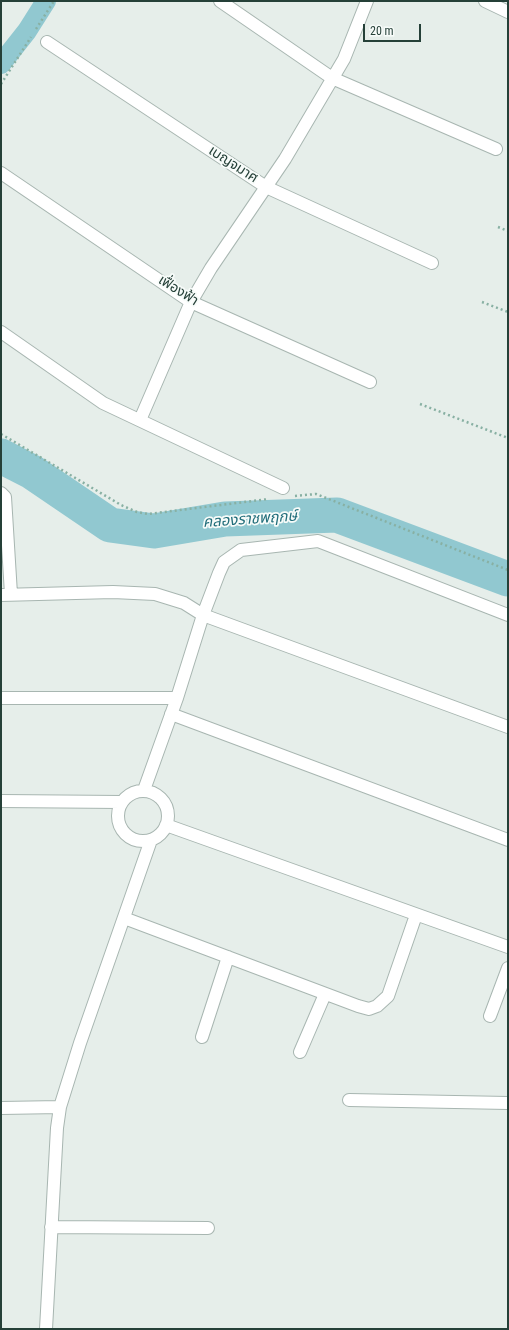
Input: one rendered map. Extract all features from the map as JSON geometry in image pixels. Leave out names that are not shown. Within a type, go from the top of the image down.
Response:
[{"type":"street","points":[[220,1],[332,78],[496,149]]},
{"type":"street","points":[[140,420],[191,302],[211,268],[285,159],[344,59],[367,1]]},
{"type":"street","points":[[485,1],[508,12]]},
{"type":"street","name":"เบญจมาศ","points":[[47,42],[266,186],[432,263]]},
{"type":"street","name":"เฟื่องฟ้า","points":[[1,173],[191,302],[370,382]]},
{"type":"street","points":[[1,332],[103,403],[283,488]]},
{"type":"street","points":[[1,493],[5,497],[6,595],[114,592],[155,594],[184,603],[203,615],[508,727]]},
{"type":"street","points":[[144,790],[177,698],[203,615],[224,562],[242,550],[318,541],[508,615]]},
{"type":"street","points":[[1,698],[177,698]]},
{"type":"street","points":[[171,714],[508,840]]},
{"type":"street","points":[[144,790],[153,792],[160,796],[166,803],[169,812],[166,826],[159,836],[151,840],[142,841],[134,839],[120,828],[118,810],[121,802],[135,791],[144,790]]},
{"type":"street","points":[[1,802],[121,802]]},
{"type":"street","points":[[166,826],[508,947]]},
{"type":"street","points":[[46,1329],[57,1128],[60,1107],[80,1042],[151,840]]},
{"type":"street","points":[[124,918],[228,958],[369,1009],[376,1006],[388,996],[416,914]]},
{"type":"street","points":[[202,1037],[228,958]]},
{"type":"street","points":[[490,1016],[508,968]]},
{"type":"street","points":[[300,1052],[325,994]]},
{"type":"street","points":[[349,1100],[508,1103]]},
{"type":"street","points":[[1,1108],[60,1107]]},
{"type":"street","points":[[51,1227],[208,1228]]},
{"type":"path","points":[[1,84],[54,1]]},
{"type":"path","points":[[498,227],[508,231]]},
{"type":"path","points":[[482,302],[508,312]]},
{"type":"path","points":[[420,404],[508,438]]},
{"type":"path","points":[[1,434],[137,512],[148,514],[270,499]]},
{"type":"path","points":[[293,496],[316,494],[508,570]]},
{"type":"waterway","points":[[1,64],[27,31],[46,1]]},
{"type":"waterway","name":"คลองราชพฤกษ์","points":[[1,456],[32,472],[110,525],[154,531],[225,519],[337,515],[508,579]]}]
